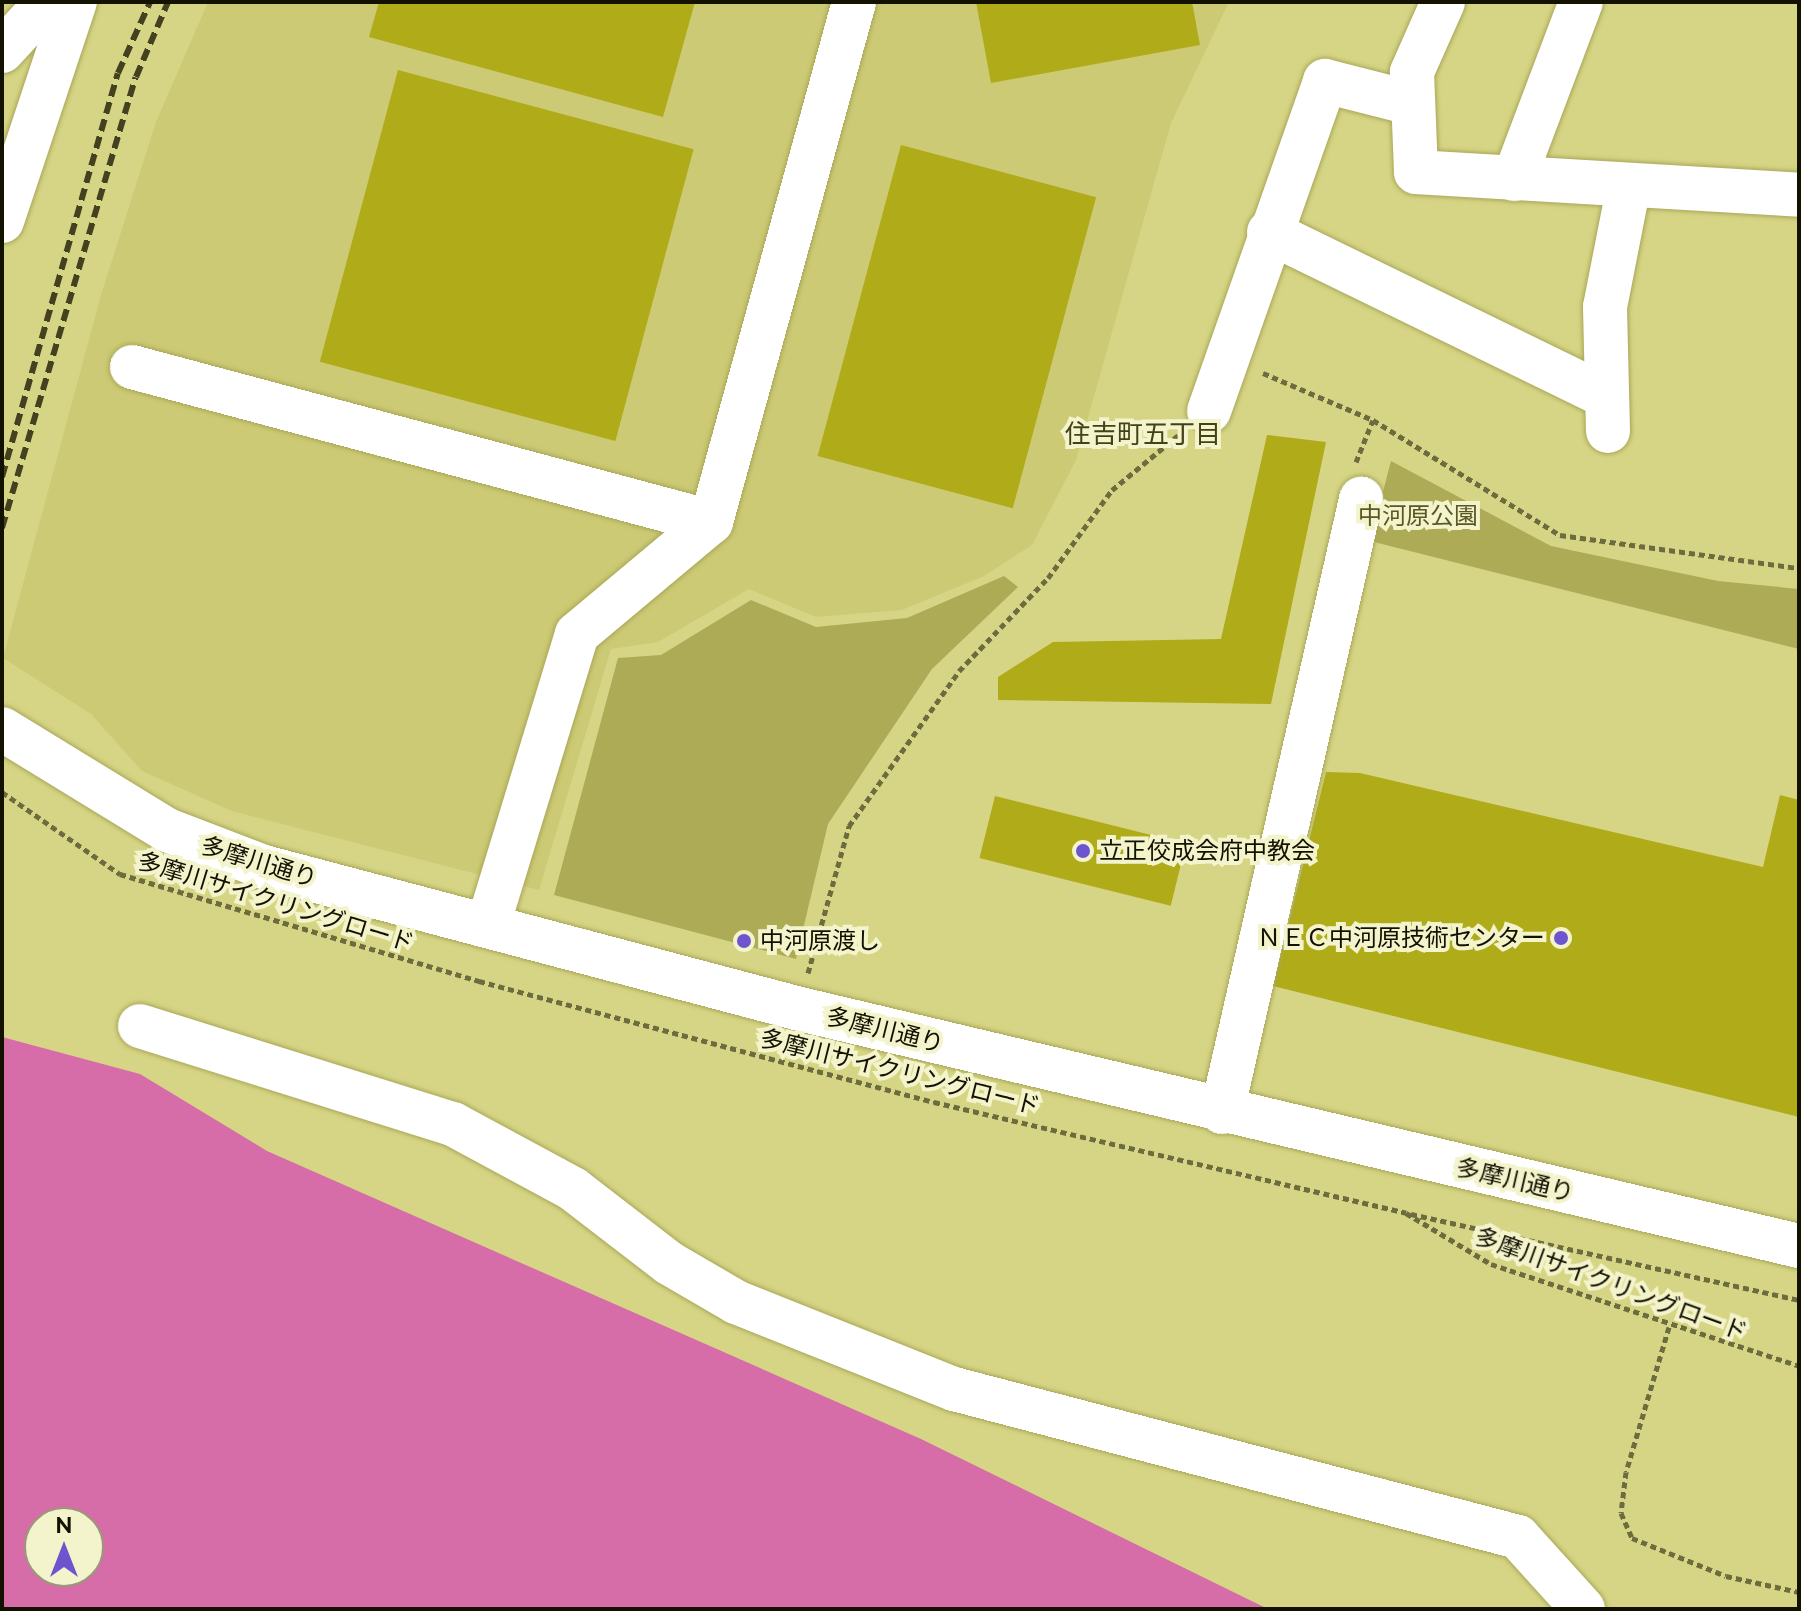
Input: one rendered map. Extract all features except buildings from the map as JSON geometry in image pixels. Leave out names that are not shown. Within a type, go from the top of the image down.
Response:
[{"type":"street","points":[[2,51],[47,2]]},
{"type":"street","points":[[2,221],[75,2]]},
{"type":"street","points":[[488,925],[577,634],[711,522],[854,2]]},
{"type":"street","points":[[1443,2],[1412,72],[1416,172],[1799,195]]},
{"type":"street","points":[[1514,179],[1581,2]]},
{"type":"street","points":[[1209,411],[1269,232],[1325,81],[1411,103]]},
{"type":"street","points":[[1269,232],[1608,414],[1605,307],[1629,185]]},
{"type":"street","points":[[132,367],[711,522]]},
{"type":"street","points":[[1222,1112],[1361,499]]},
{"type":"street","name":"多摩川通り","points":[[2,729],[141,817],[218,852],[488,925],[1222,1112],[1799,1246]]},
{"type":"street","points":[[140,1026],[453,1124],[573,1189],[669,1263],[736,1302],[954,1389],[1518,1537],[1583,1609]]},
{"type":"path","points":[[1257,376],[1268,371],[1373,420],[1560,535],[1799,568]]},
{"type":"path","points":[[808,975],[841,848],[877,787],[959,671],[1048,578],[1112,490],[1209,411]]},
{"type":"path","name":"多摩川サイクリングロード","points":[[2,792],[120,874],[302,929],[934,1102],[1406,1213],[1491,1264],[1669,1327],[1799,1366]]},
{"type":"path","points":[[1406,1213],[1799,1300]]},
{"type":"path","points":[[1669,1327],[1626,1472],[1621,1513],[1632,1538],[1726,1576],[1799,1592]]},
{"type":"shaded area","points":[[208,2],[1229,2],[1171,123],[1076,460],[1032,545],[984,576],[902,610],[816,617],[749,589],[658,642],[611,649],[539,890],[232,811],[142,771],[91,714],[3,658],[101,295],[156,122]]},
{"type":"shaded area","points":[[2,1037],[140,1074],[267,1151],[921,1439],[1268,1609],[2,1609]]},
{"type":"green space","name":"中河原公園","points":[[1391,461],[1551,546],[1718,581],[1799,589],[1799,649],[1370,541]]},
{"type":"green space","points":[[1004,576],[1018,587],[932,669],[828,824],[796,959],[554,895],[618,658],[661,655],[751,600],[816,627],[907,618]]},
{"type":"railway","points":[[2,477],[118,73],[150,2]]},
{"type":"railway","points":[[2,528],[136,77],[168,2]]},
{"type":"place","name":"立正佼成会府中教会","points":[[1083,851]]},
{"type":"place","name":"ＮＥＣ中河原技術センター","points":[[1561,938]]},
{"type":"place","name":"中河原渡し","points":[[744,941]]},
{"type":"district","name":"住吉町五丁目","points":[[1143,435]]}]
